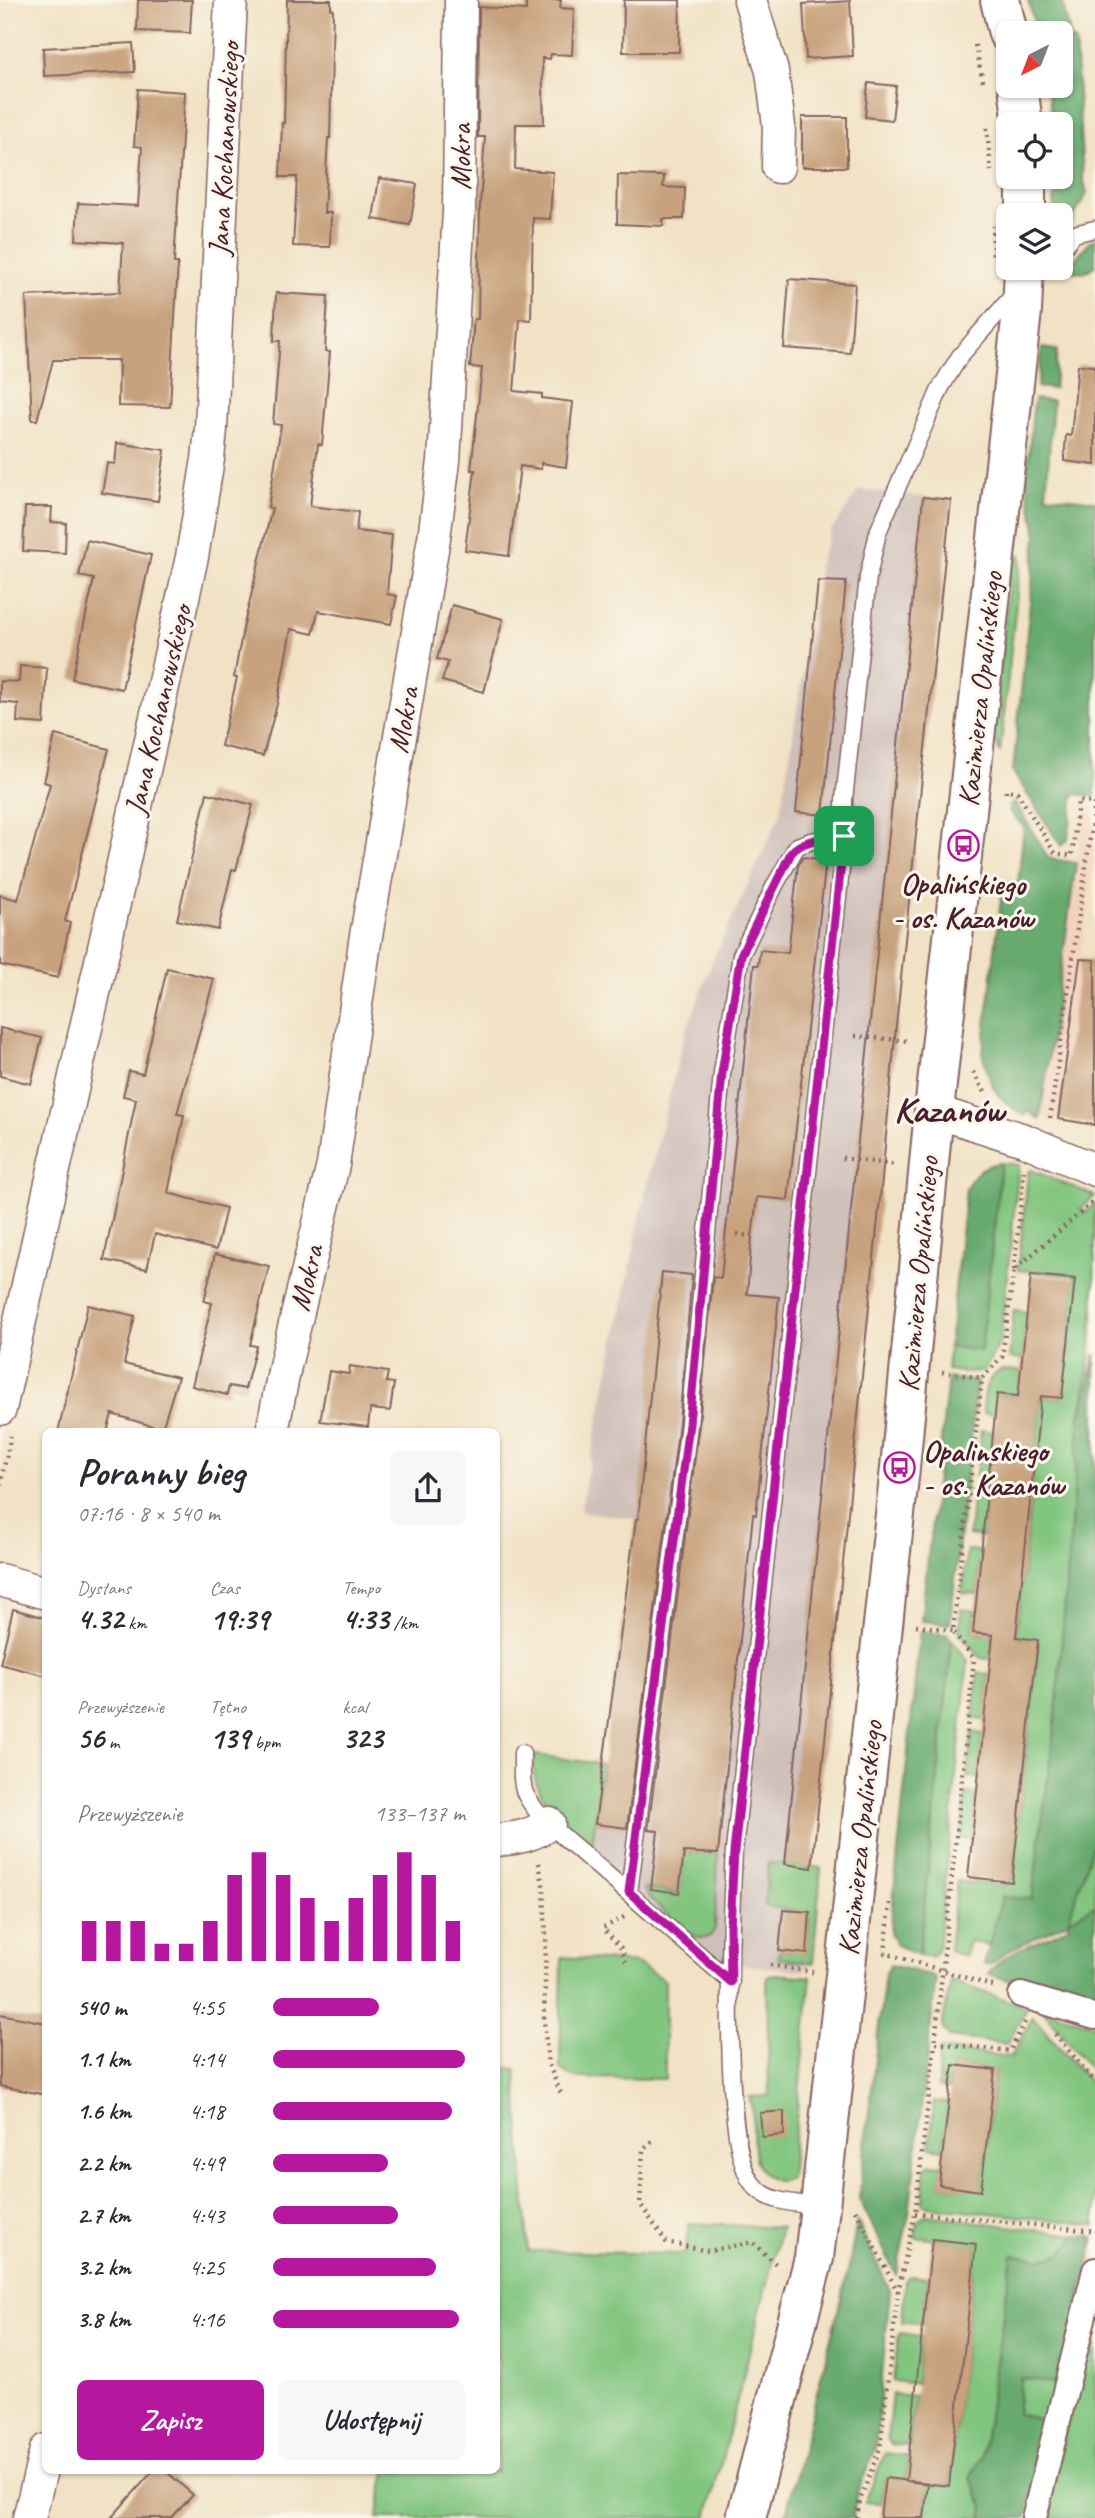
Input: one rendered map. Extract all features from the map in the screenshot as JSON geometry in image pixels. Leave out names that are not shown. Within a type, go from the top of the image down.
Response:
[{"type":"street","name":"Jana Kochanowskiego","points":[[0,1409],[172,651],[204,488],[211,429],[231,0]]},
{"type":"street","name":"Mokra","points":[[273,1428],[333,1165],[365,942],[438,513],[444,461],[459,212],[461,0]]},
{"type":"street","points":[[750,0],[772,71],[779,126],[778,167]]},
{"type":"street","points":[[991,37],[1000,0]]},
{"type":"street","name":"Kazimierza Opalińskiego","points":[[746,2518],[814,2258],[837,2207],[900,1468],[1003,335],[1012,280]]},
{"type":"street","points":[[934,1111],[1024,1140],[1095,1170]]},
{"type":"street","points":[[0,1580],[42,1592]]},
{"type":"street","points":[[500,1840],[523,1837],[540,1828]]},
{"type":"street","points":[[1030,2000],[1095,2017]]},
{"type":"street","points":[[1034,2518],[1095,2270]]},
{"type":"street","points":[[29,2518],[42,2466]]},
{"type":"lane","points":[[1073,235],[1095,229]]},
{"type":"lane","points":[[837,2207],[770,2198],[752,2185],[742,2164],[732,2096],[730,1937],[736,1838],[844,836],[844,800],[868,577],[878,532],[941,387],[961,356],[1003,335]]},
{"type":"lane","points":[[629,1892],[689,1424],[722,1073],[741,955],[791,853],[797,846],[844,836]]},
{"type":"lane","points":[[522,1753],[524,1796],[540,1828],[629,1892],[731,1982]]},
{"type":"lane","points":[[698,1952],[709,1953],[721,1949],[730,1937]]},
{"type":"path","points":[[991,37],[996,63]]},
{"type":"path","points":[[986,118],[996,143]]},
{"type":"path","points":[[1005,800],[1006,790],[1017,792],[1055,853],[1072,856],[1078,801],[1094,803],[1049,1122]]},
{"type":"path","points":[[855,1036],[912,1042]]},
{"type":"path","points":[[970,1065],[992,1101]]},
{"type":"path","points":[[842,1158],[898,1165]]},
{"type":"path","points":[[857,2518],[860,2500],[880,2448],[898,2292],[915,2213],[974,1659],[953,1631],[982,1378],[1002,1357],[1024,1172]]},
{"type":"path","points":[[1014,1270],[1095,1200]]},
{"type":"path","points":[[737,1234],[756,1237]]},
{"type":"path","points":[[942,1373],[982,1378]]},
{"type":"path","points":[[916,1625],[953,1631]]},
{"type":"path","points":[[540,1828],[547,1940],[544,2020],[548,2063],[562,2096]]},
{"type":"path","points":[[626,1962],[621,1948],[603,1928],[634,1911]]},
{"type":"path","points":[[886,1953],[977,1982]]},
{"type":"path","points":[[770,1965],[817,1972]]},
{"type":"path","points":[[935,2043],[1010,2051],[1030,2000]]},
{"type":"path","points":[[1030,2000],[1095,2082]]},
{"type":"path","points":[[652,2141],[643,2149],[639,2204],[666,2242],[708,2251],[752,2242],[780,2267]]},
{"type":"path","points":[[837,2207],[898,2292]]},
{"type":"path","points":[[915,2213],[1095,2231]]},
{"type":"shaded area","points":[[859,490],[951,500],[812,1868],[805,1971],[731,1963],[719,1971],[590,1859],[636,1519],[580,1511],[644,1199],[683,1040],[712,962],[780,815],[818,581],[818,566],[831,531]]},
{"type":"shaded area","points":[[1084,813],[1095,814],[1095,855],[1058,1119],[1041,1116]]},
{"type":"green space","points":[[1028,0],[1062,0],[1067,21],[1034,21]]},
{"type":"green space","points":[[1075,40],[1083,178],[1087,193],[1073,219],[1073,203],[1054,203],[1055,189],[1073,189],[1073,112],[1051,112],[1049,98],[1073,98]]},
{"type":"green space","points":[[1095,239],[1095,266],[1084,273],[1073,271],[1073,262],[1090,241]]},
{"type":"green space","points":[[1042,348],[1057,350],[1054,389],[1037,387]]},
{"type":"green space","points":[[1034,399],[1053,401],[1046,495],[1095,501],[1095,796],[1074,794],[1068,839],[1061,846],[1013,772],[1037,534],[1026,483]]},
{"type":"green space","points":[[1012,555],[1021,555],[1000,753],[995,738],[994,716]]},
{"type":"green space","points":[[1015,802],[1048,858],[1076,863],[1040,1119],[1027,1111],[1025,1116],[1000,1097],[991,1082],[983,1052],[1003,882],[1018,883],[1024,827],[1009,811],[1009,806]]},
{"type":"green space","points":[[1001,1163],[1019,1165],[1000,1342],[984,1371],[972,1373],[947,1370],[949,1347],[981,1350]]},
{"type":"green space","points":[[1001,1163],[981,1351],[949,1347],[966,1188],[980,1171],[989,1165]]},
{"type":"green space","points":[[1031,1170],[1095,1196],[1080,1209],[1084,1214],[1095,1204],[1089,1365],[1080,1416],[1055,1725],[1032,1900],[1002,1897],[989,1945],[969,1941],[965,1956],[949,1950],[957,1881],[1004,1886],[1006,1881],[1012,1882],[1038,1640],[1016,1637],[1041,1396],[1062,1398],[1075,1276],[1018,1270],[1028,1173]]},
{"type":"green space","points":[[1014,1310],[1027,1312],[1022,1359],[1009,1358]]},
{"type":"green space","points":[[1095,1354],[1095,1838],[1068,1921],[1095,1905],[1095,2005],[988,1974],[1015,1951],[1069,1926],[1067,1922],[1007,1951],[991,1964],[984,1965],[1002,1897],[1032,1899],[1055,1725],[1080,1416]]},
{"type":"green space","points":[[1002,1370],[1021,1371],[1018,1396],[998,1394],[996,1414],[983,1413],[988,1382]]},
{"type":"green space","points":[[948,1378],[977,1381],[950,1624],[921,1621]]},
{"type":"green space","points":[[981,1430],[994,1432],[989,1477],[976,1476]]},
{"type":"green space","points":[[973,1490],[988,1491],[983,1537],[969,1535]]},
{"type":"green space","points":[[967,1550],[981,1552],[977,1594],[962,1593]]},
{"type":"green space","points":[[961,1609],[975,1611],[973,1633],[993,1635],[991,1659],[981,1658],[959,1632]]},
{"type":"green space","points":[[920,1631],[948,1635],[952,1640],[919,1955],[896,1945],[890,1932]]},
{"type":"green space","points":[[952,1640],[968,1661],[938,1949],[932,1957],[919,1955]]},
{"type":"green space","points":[[978,1673],[989,1674],[985,1720],[973,1718]]},
{"type":"green space","points":[[972,1732],[983,1734],[978,1778],[967,1777]]},
{"type":"green space","points":[[535,1755],[602,1764],[592,1846],[560,1817],[542,1795],[536,1782]]},
{"type":"green space","points":[[966,1793],[977,1795],[972,1839],[961,1838]]},
{"type":"green space","points":[[1095,1838],[1095,1905],[1067,1922],[1094,1840]]},
{"type":"green space","points":[[684,1852],[718,1854],[715,1928],[705,1938],[697,1937],[670,1918],[644,1888],[678,1893]]},
{"type":"green space","points":[[768,1863],[821,1868],[813,1963],[778,1958],[779,1951],[807,1953],[810,1913],[765,1906]]},
{"type":"green space","points":[[562,1957],[637,1963],[665,1981],[665,2079],[575,2078],[560,2069]]},
{"type":"green space","points":[[890,1965],[936,1979],[909,2214],[896,2275],[859,2198],[885,1973]]},
{"type":"green space","points":[[775,1974],[811,1977],[790,2178],[779,2182],[759,2168],[755,2158],[749,2097],[769,2096],[767,1976]]},
{"type":"green space","points":[[951,1981],[1027,2007],[1007,2044],[949,2037],[942,2027]]},
{"type":"green space","points":[[1042,2009],[1095,2025],[1095,2075]]},
{"type":"green space","points":[[1033,2017],[1095,2088],[1095,2225],[928,2206],[923,2203],[925,2168],[930,2164],[942,2165],[940,2185],[981,2190],[995,2070],[953,2065],[950,2089],[938,2087],[939,2049],[1011,2057]]},
{"type":"green space","points":[[500,2067],[516,2069],[528,2251],[685,2254],[689,2223],[781,2228],[707,2518],[377,2518],[385,2474],[500,2474]]},
{"type":"green space","points":[[934,2102],[949,2103],[943,2149],[931,2147],[930,2144]]},
{"type":"green space","points":[[925,2215],[1075,2235],[1062,2252],[1049,2258],[1012,2256],[982,2457],[970,2477],[984,2506],[982,2518],[924,2518],[928,2483],[949,2485],[976,2245],[915,2237],[918,2221]]},
{"type":"green space","points":[[857,2220],[890,2291],[875,2450],[856,2495],[853,2518],[785,2518],[849,2267]]},
{"type":"green space","points":[[1075,2235],[1091,2236],[1094,2241],[1059,2384],[1021,2378],[1017,2414],[1050,2422],[1026,2518],[982,2518],[984,2506],[970,2477],[982,2457],[1012,2255],[1041,2258],[1056,2256]]},
{"type":"green space","points":[[909,2276],[928,2278],[923,2323],[902,2322],[905,2281]]},
{"type":"green space","points":[[1095,2309],[1095,2518],[1043,2518]]},
{"type":"green space","points":[[899,2333],[922,2336],[916,2384],[893,2381]]},
{"type":"green space","points":[[1021,2377],[1059,2384],[1050,2422],[1017,2414]]},
{"type":"green space","points":[[892,2394],[915,2396],[909,2446],[891,2444],[887,2439]]},
{"type":"green space","points":[[885,2453],[908,2456],[906,2481],[885,2478],[882,2503],[865,2502]]},
{"type":"building","points":[[138,0],[192,0],[190,33],[137,31]]},
{"type":"building","points":[[287,0],[331,0],[333,9],[330,138],[324,213],[331,213],[330,247],[293,246],[297,177],[280,177]]},
{"type":"building","points":[[526,0],[561,0],[560,8],[574,9],[572,55],[551,54],[550,59],[542,58],[544,124],[516,124],[515,169],[553,172],[550,219],[533,218],[531,320],[520,319],[514,391],[542,394],[542,398],[573,402],[566,467],[541,463],[541,469],[520,466],[509,556],[465,550],[475,470],[471,470],[482,368],[470,367],[474,319],[478,319],[480,204],[485,137],[478,137],[479,7],[526,10]]},
{"type":"building","points":[[624,0],[680,0],[679,52],[623,52]]},
{"type":"building","points":[[850,1],[853,56],[806,59],[803,4]]},
{"type":"building","points":[[133,43],[135,72],[44,76],[43,48]]},
{"type":"building","points":[[868,83],[896,86],[892,120],[865,117]]},
{"type":"building","points":[[138,89],[185,92],[174,263],[178,263],[170,407],[118,406],[119,360],[53,360],[37,420],[32,420],[26,296],[120,292],[123,243],[76,240],[78,203],[138,206],[142,147],[134,146]]},
{"type":"building","points":[[802,117],[847,117],[847,167],[802,167]]},
{"type":"building","points":[[618,175],[664,176],[663,187],[685,188],[684,219],[663,219],[663,226],[617,224]]},
{"type":"building","points":[[379,178],[417,184],[410,225],[373,219]]},
{"type":"building","points":[[789,279],[855,284],[850,353],[784,348]]},
{"type":"building","points":[[276,293],[328,296],[325,351],[330,352],[322,445],[318,444],[310,506],[358,512],[356,531],[392,535],[387,594],[397,596],[391,624],[318,611],[313,634],[291,629],[277,704],[263,756],[221,746],[237,678],[234,677],[243,629],[272,508],[268,508],[281,425],[273,424],[280,341],[274,341]]},
{"type":"building","points":[[1078,365],[1095,366],[1095,465],[1064,461],[1066,435],[1071,436]]},
{"type":"building","points":[[117,443],[165,450],[158,501],[102,493],[107,463],[115,464]]},
{"type":"building","points":[[923,497],[951,500],[812,1868],[785,1864]]},
{"type":"building","points":[[25,507],[52,507],[51,522],[66,523],[65,553],[23,551]]},
{"type":"building","points":[[87,540],[151,555],[122,689],[72,679],[94,579],[79,576]]},
{"type":"building","points":[[818,581],[846,582],[823,815],[796,812]]},
{"type":"building","points":[[452,605],[503,619],[484,692],[442,681],[448,662],[437,659]]},
{"type":"building","points":[[20,666],[47,668],[44,724],[17,722],[18,704],[0,702],[0,681],[19,682]]},
{"type":"building","points":[[55,735],[109,749],[65,921],[70,923],[58,978],[0,965],[0,895],[18,900],[50,784],[44,782]]},
{"type":"building","points":[[207,793],[253,805],[236,870],[232,869],[218,930],[177,920]]},
{"type":"building","points":[[803,857],[826,860],[788,1200],[757,1197],[751,1246],[747,1294],[779,1297],[756,1515],[753,1514],[718,1854],[684,1852],[679,1893],[651,1889],[658,1831],[648,1830],[699,1425],[713,1277],[721,1278],[754,965],[758,965],[760,950],[788,953],[798,866]]},
{"type":"building","points":[[1080,959],[1095,960],[1095,1125],[1058,1119]]},
{"type":"building","points":[[167,968],[214,979],[177,1114],[184,1115],[168,1193],[226,1208],[216,1250],[155,1234],[147,1269],[104,1260],[136,1099],[123,1096],[129,1071],[143,1074]]},
{"type":"building","points":[[0,1028],[42,1038],[31,1084],[0,1076]]},
{"type":"building","points":[[215,1254],[269,1266],[250,1345],[256,1346],[245,1389],[229,1386],[227,1395],[192,1386],[212,1303],[204,1301]]},
{"type":"building","points":[[662,1272],[692,1275],[679,1423],[627,1828],[595,1824],[638,1519]]},
{"type":"building","points":[[1031,1275],[1075,1279],[1062,1398],[1041,1396],[1016,1637],[1038,1640],[1012,1882],[968,1877],[993,1635],[973,1633],[997,1394],[1018,1396]]},
{"type":"building","points":[[88,1305],[135,1316],[124,1364],[178,1377],[162,1428],[112,1414],[108,1428],[59,1428]]},
{"type":"building","points":[[350,1366],[388,1372],[386,1382],[394,1383],[390,1411],[370,1409],[368,1427],[320,1421],[329,1371],[349,1374]]},
{"type":"building","points":[[13,1609],[42,1617],[42,1675],[0,1664]]},
{"type":"building","points":[[783,1910],[810,1912],[807,1954],[779,1951]]},
{"type":"building","points":[[0,2014],[42,2022],[42,2094],[0,2086]]},
{"type":"building","points":[[953,2065],[995,2070],[981,2191],[939,2185]]},
{"type":"building","points":[[784,2111],[784,2135],[762,2137],[760,2113]]},
{"type":"building","points":[[932,2239],[976,2244],[949,2486],[906,2481]]},
{"type":"building","points":[[150,2474],[169,2474],[193,2495],[171,2518],[111,2518]]},
{"type":"building","points":[[885,2478],[928,2483],[924,2518],[880,2518]]},
{"type":"place","name":"Opalińskiego - os. Kazanów","points":[[963,846]]},
{"type":"place","name":"Opalinskiego - os. Kazanów","points":[[900,1468]]},
{"type":"district","name":"Kazanów","points":[[949,1109]]},
{"type":"route","points":[[844,836],[734,1852],[730,1927],[731,1982],[629,1892],[689,1424],[722,1073],[741,955],[791,853],[797,846],[844,836]]}]
